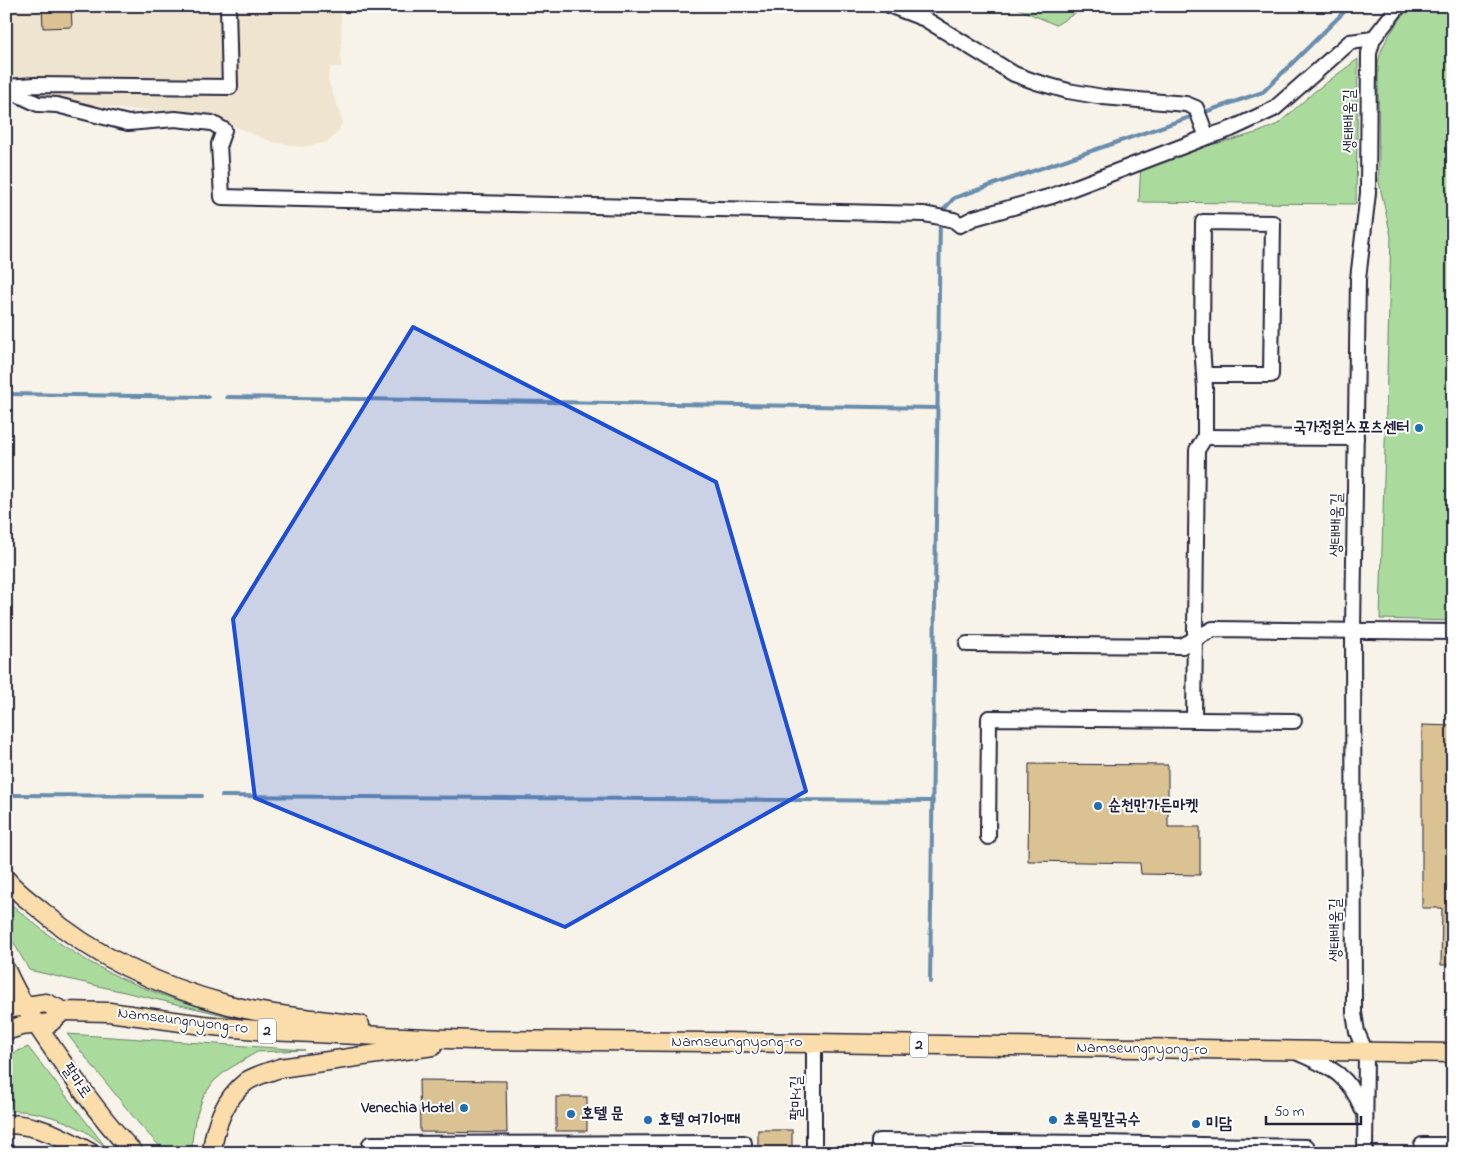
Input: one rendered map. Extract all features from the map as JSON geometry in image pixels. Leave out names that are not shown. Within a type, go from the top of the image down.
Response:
[{"type":"main road","points":[[6,879],[59,926],[109,959],[173,987],[229,1005],[472,1040]]},
{"type":"main road","name":"팔마로","points":[[8,979],[36,1024],[95,1108],[134,1153]]},
{"type":"main road","name":"Namseungnyong-ro","points":[[24,1006],[46,1003],[63,1012],[109,1012],[202,1025],[268,1031],[472,1040],[814,1043],[1453,1053]]},
{"type":"main road","name":"2","points":[[6,1009],[24,1006]]},
{"type":"main road","name":"2","points":[[6,1031],[36,1024],[50,1023],[63,1012]]},
{"type":"main road","points":[[212,1153],[212,1143],[218,1123],[230,1097],[248,1081],[257,1076],[280,1068],[472,1040]]},
{"type":"main road","points":[[6,1124],[20,1124],[41,1129],[91,1153]]},
{"type":"street","points":[[6,88],[34,85],[230,87],[228,6]]},
{"type":"street","points":[[891,6],[925,19],[1014,74],[1068,91],[1103,97],[1186,104],[1196,108],[1206,133]]},
{"type":"street","name":"생태배움길","points":[[1366,1053],[1357,1032],[1354,1013],[1353,631],[1358,278],[1368,193],[1369,53],[1373,39],[1399,6]]},
{"type":"street","points":[[6,88],[38,104],[57,105],[128,123],[175,119],[212,123],[224,130],[219,144],[222,197],[934,215],[954,220],[960,225],[974,218],[1052,196],[1206,133],[1231,129],[1274,109],[1350,42],[1373,39]]},
{"type":"street","points":[[1194,720],[1197,450],[1205,437],[1202,346],[1203,222],[1273,223],[1271,375],[1204,369]]},
{"type":"street","points":[[1205,437],[1356,438]]},
{"type":"street","points":[[967,644],[1182,646],[1213,629],[1453,632]]},
{"type":"street","points":[[988,837],[989,718],[1294,721]]},
{"type":"street","name":"팔마4길","points":[[814,1043],[814,1153]]},
{"type":"street","points":[[1296,1052],[1329,1067],[1344,1077],[1356,1093],[1366,1118]]},
{"type":"street","points":[[1365,1153],[1366,1053]]},
{"type":"street","points":[[879,1153],[878,1141],[1099,1148],[1307,1147],[1307,1153]]},
{"type":"street","points":[[370,1153],[370,1144],[523,1148],[744,1143],[744,1153]]},
{"type":"street","points":[[1422,1153],[1422,1145],[1453,1145]]},
{"type":"highlighted area","points":[[413,327],[716,482],[806,791],[565,927],[255,798],[233,619]]},
{"type":"shaded area","points":[[6,6],[341,6],[341,67],[330,67],[328,80],[343,122],[338,132],[328,142],[301,147],[273,142],[208,114],[129,110],[72,102],[6,101]]},
{"type":"green space","points":[[1012,6],[1087,6],[1056,25]]},
{"type":"green space","name":"국가정원스포츠센터","points":[[1410,6],[1453,6],[1453,621],[1380,619],[1391,236],[1379,182],[1378,64],[1382,48]]},
{"type":"green space","points":[[1358,59],[1356,204],[1139,202],[1141,162],[1235,139],[1278,124],[1315,91]]},
{"type":"green space","points":[[6,899],[62,945],[120,978],[182,1002],[281,1026],[263,1024],[29,970],[6,929]]},
{"type":"green space","points":[[67,1034],[305,1050],[257,1052],[227,1070],[214,1081],[203,1097],[195,1120],[192,1141],[193,1153],[166,1153],[140,1125]]},
{"type":"green space","points":[[28,1047],[105,1146],[89,1134],[62,1120],[25,1111],[6,1111],[6,1056]]},
{"type":"building","points":[[42,6],[71,6],[72,27],[43,28]]},
{"type":"building","points":[[1422,725],[1453,726],[1453,965],[1441,965],[1442,908],[1422,908]]},
{"type":"building","name":"순천만가든마켓","points":[[1029,764],[1168,765],[1168,827],[1200,827],[1200,875],[1141,874],[1140,863],[1028,861]]},
{"type":"building","points":[[419,1080],[506,1081],[507,1133],[420,1132]]},
{"type":"building","name":"호텔 문","points":[[556,1097],[587,1097],[587,1131],[556,1131]]},
{"type":"building","points":[[758,1130],[792,1130],[792,1153],[758,1153]]},
{"type":"waterway","points":[[930,982],[940,214],[954,198],[1263,92],[1350,6]]},
{"type":"waterway","points":[[6,394],[208,397]]},
{"type":"waterway","points":[[227,397],[938,408]]},
{"type":"waterway","points":[[6,795],[202,796]]},
{"type":"waterway","points":[[222,796],[933,801]]},
{"type":"place","name":"국가정원스포츠센터","points":[[1419,428]]},
{"type":"place","name":"순천만가든마켓","points":[[1098,806]]},
{"type":"place","name":"Venechia Hotel","points":[[464,1108]]},
{"type":"place","name":"호텔 문","points":[[571,1114]]},
{"type":"place","name":"호텔 여기어때","points":[[648,1120]]},
{"type":"place","name":"초록밀칼국수","points":[[1053,1120]]},
{"type":"place","name":"미담","points":[[1196,1124]]}]
